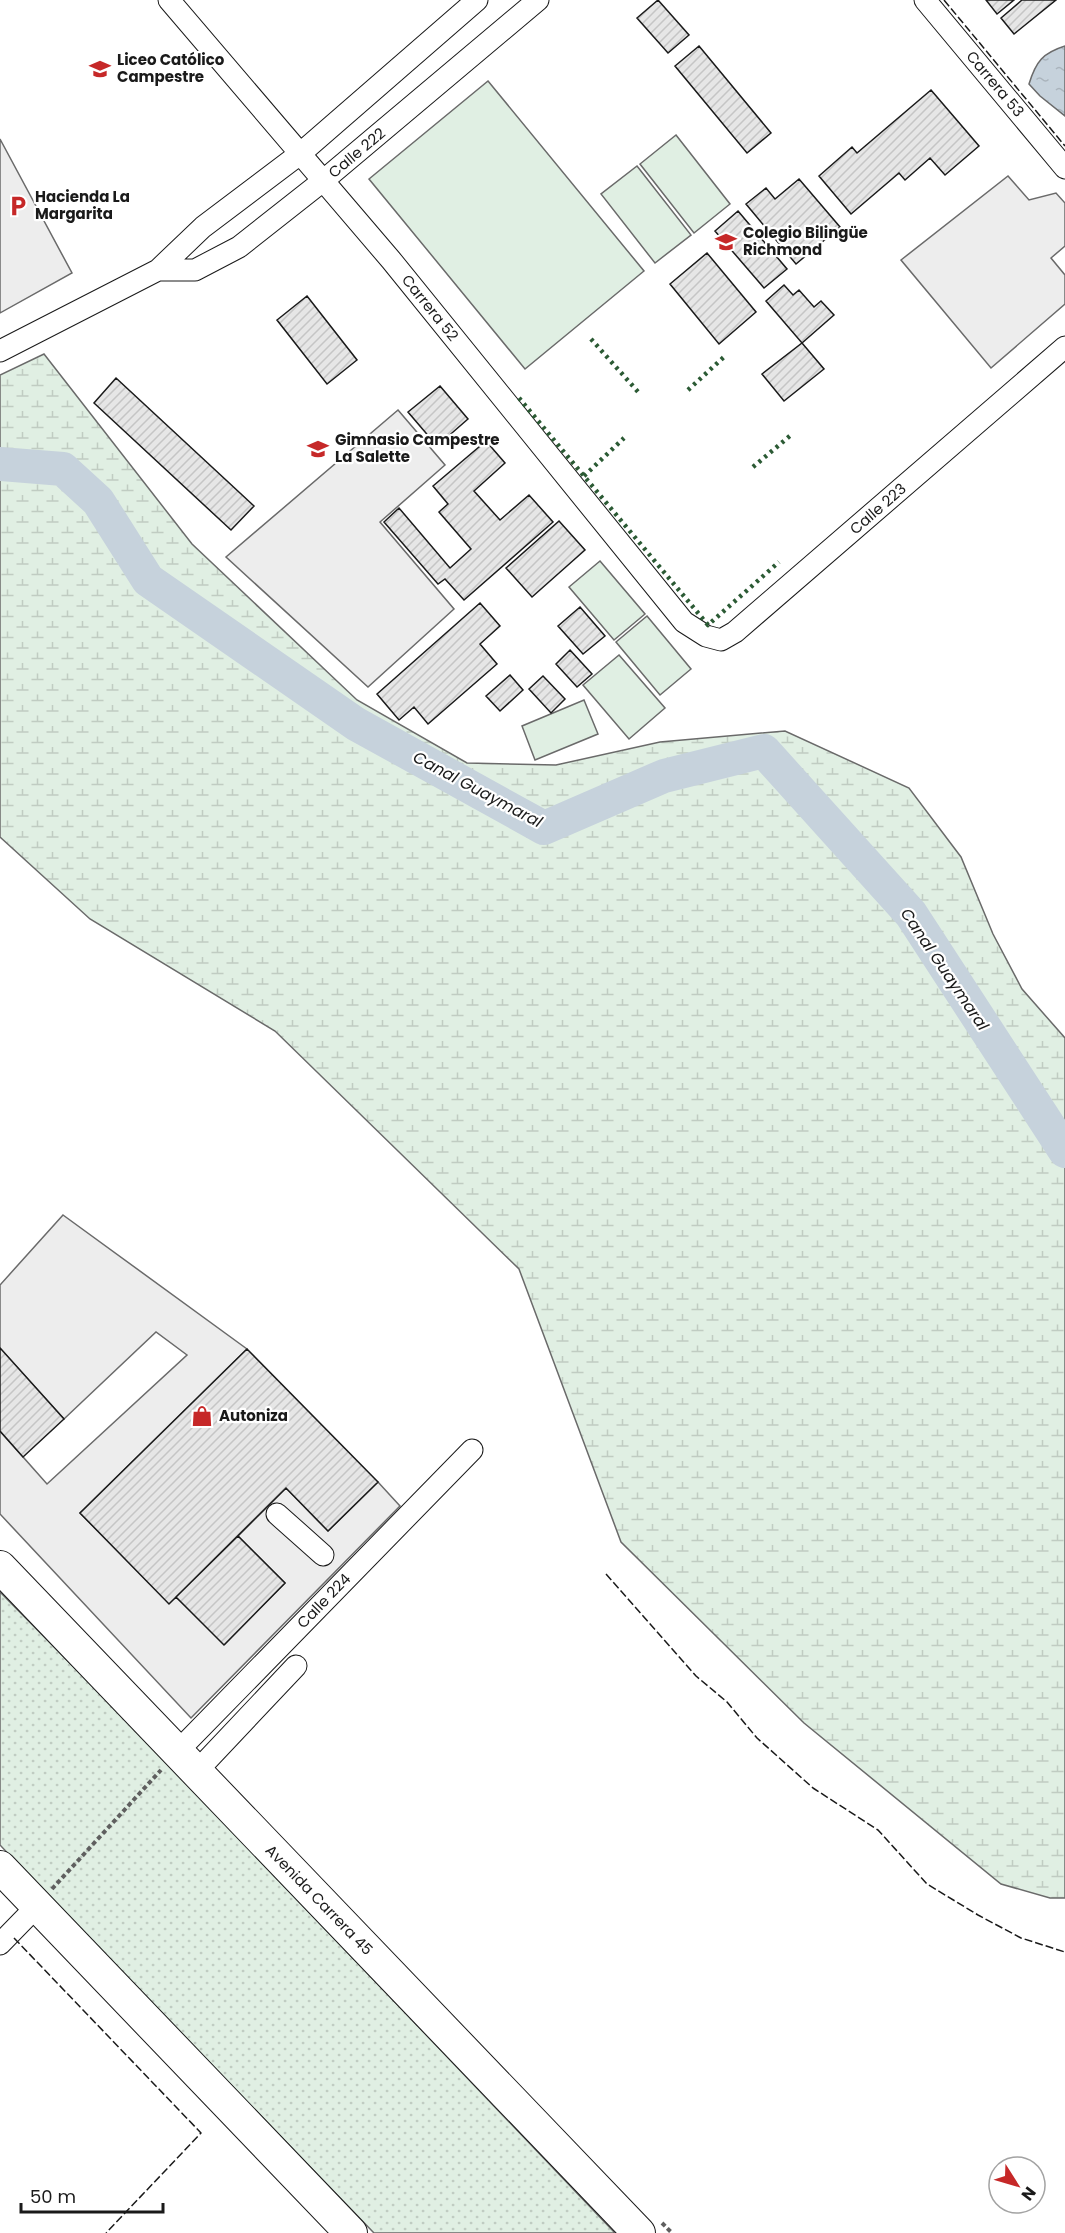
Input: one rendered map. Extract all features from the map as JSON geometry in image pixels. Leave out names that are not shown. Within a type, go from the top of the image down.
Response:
[{"type":"highway","name":"Avenida Carrera 45","points":[[0,1567],[639,2233]]},
{"type":"highway","points":[[0,1868],[351,2233]]},
{"type":"street","name":"Carrera 52","points":[[169,0],[392,261],[684,622]]},
{"type":"street","name":"Calle 222","points":[[0,351],[158,270],[203,227],[301,153],[477,0]]},
{"type":"street","name":"Calle 222","points":[[158,270],[195,270],[230,252],[324,180],[538,0]]},
{"type":"street","name":"Carrera 53","points":[[925,0],[1065,168]]},
{"type":"street","name":"Calle 223","points":[[684,622],[706,636],[721,640],[735,632],[1065,347]]},
{"type":"street","name":"Calle 224","points":[[187,1762],[472,1450]]},
{"type":"street","points":[[278,1514],[323,1555]]},
{"type":"street","points":[[187,1762],[296,1666]]},
{"type":"street","points":[[0,1944],[37,1906]]},
{"type":"path","points":[[37,1906],[187,1762]]},
{"type":"green space","points":[[488,81],[644,271],[525,369],[369,179]]},
{"type":"green space","points":[[676,135],[730,204],[694,233],[640,164]]},
{"type":"green space","points":[[637,166],[691,235],[655,263],[601,194]]},
{"type":"green space","points":[[44,354],[192,544],[357,700],[467,763],[556,765],[660,742],[785,731],[909,788],[961,857],[993,934],[1022,989],[1065,1038],[1065,1898],[1050,1898],[1001,1884],[804,1723],[621,1542],[519,1269],[275,1031],[90,919],[0,837],[0,375]]},
{"type":"green space","points":[[600,561],[645,614],[614,640],[569,587]]},
{"type":"green space","points":[[647,616],[691,669],[660,695],[616,642]]},
{"type":"green space","points":[[619,655],[665,708],[629,739],[583,685]]},
{"type":"green space","points":[[584,700],[598,734],[535,760],[522,726]]},
{"type":"green space","points":[[0,1592],[130,1724],[615,2233],[374,2233],[29,1876],[0,1845]]},
{"type":"shaded area","name":"Hacienda La Margarita","points":[[0,139],[72,273],[0,313]]},
{"type":"shaded area","points":[[1008,176],[1029,200],[1056,193],[1065,203],[1065,246],[1051,258],[1065,275],[1065,304],[991,368],[901,260]]},
{"type":"shaded area","points":[[398,410],[445,465],[380,522],[454,609],[368,687],[226,557]]},
{"type":"shaded area","points":[[63,1215],[247,1349],[80,1513],[169,1603],[176,1597],[225,1644],[285,1583],[238,1536],[286,1488],[328,1531],[378,1482],[400,1506],[191,1718],[0,1514],[0,1431],[47,1484],[187,1355],[156,1332],[64,1419],[0,1348],[0,1285]]},
{"type":"water","points":[[1065,46],[1065,116],[1029,84],[1034,69],[1041,59]]},
{"type":"building","points":[[658,0],[689,35],[668,53],[637,18]]},
{"type":"building","points":[[986,0],[1014,0],[997,14]]},
{"type":"building","points":[[1022,0],[1056,0],[1014,34],[1001,18]]},
{"type":"building","points":[[699,46],[771,133],[747,153],[675,66]]},
{"type":"building","points":[[931,90],[979,146],[945,175],[930,158],[905,180],[899,173],[851,214],[819,176],[852,147],[857,153]]},
{"type":"building","points":[[799,179],[840,227],[796,264],[746,204],[766,188],[775,199]]},
{"type":"building","points":[[738,211],[787,269],[764,288],[715,231]]},
{"type":"building","points":[[707,253],[756,312],[719,344],[670,284]]},
{"type":"building","points":[[784,285],[793,295],[799,290],[814,307],[821,301],[834,315],[802,343],[766,301]]},
{"type":"building","points":[[307,296],[357,360],[327,384],[277,320]]},
{"type":"building","points":[[802,343],[824,369],[784,401],[762,374]]},
{"type":"building","points":[[116,378],[254,506],[231,530],[94,403]]},
{"type":"building","points":[[440,386],[468,419],[437,446],[408,412]]},
{"type":"building","points":[[486,441],[505,463],[474,491],[500,520],[529,495],[553,522],[464,600],[445,579],[438,584],[384,522],[399,508],[450,568],[471,549],[439,512],[448,504],[433,486]]},
{"type":"building","points":[[559,521],[585,550],[532,597],[506,568]]},
{"type":"building","points":[[480,603],[500,626],[480,644],[497,664],[428,724],[414,707],[399,720],[377,694]]},
{"type":"building","points":[[580,607],[605,636],[583,654],[558,626]]},
{"type":"building","points":[[570,650],[592,674],[577,687],[556,664]]},
{"type":"building","points":[[510,675],[523,690],[500,711],[486,696]]},
{"type":"building","points":[[543,676],[565,699],[551,713],[529,689]]},
{"type":"building","points":[[0,1348],[64,1419],[23,1457],[0,1431]]},
{"type":"building","points":[[247,1349],[378,1482],[328,1531],[286,1488],[169,1604],[80,1513]]},
{"type":"building","points":[[238,1536],[285,1583],[224,1645],[176,1597]]},
{"type":"waterway","name":"Canal Guaymaral","points":[[0,464],[63,469],[98,501],[148,580],[356,724],[544,828],[664,776],[764,751],[911,914],[1065,1151]]},
{"type":"hedge","points":[[591,339],[640,394]]},
{"type":"hedge","points":[[688,390],[725,356]]},
{"type":"hedge","points":[[519,398],[708,625],[779,562]]},
{"type":"hedge","points":[[753,467],[791,435]]},
{"type":"hedge","points":[[584,476],[624,438]]},
{"type":"fence","points":[[944,0],[1065,146]]},
{"type":"fence","points":[[606,1574],[696,1676],[727,1702],[757,1738],[813,1788],[878,1830],[927,1884],[1021,1938],[1065,1952]]},
{"type":"fence","points":[[14,1938],[201,2133],[106,2233]]},
{"type":"place","name":"Liceo Católico Campestre","points":[[100,69]]},
{"type":"place","name":"Hacienda La Margarita","points":[[18,206]]},
{"type":"place","name":"Colegio Bilingüe Richmond","points":[[726,242]]},
{"type":"place","name":"Gimnasio Campestre La Salette","points":[[318,449]]},
{"type":"place","name":"Autoniza","points":[[202,1416]]}]
